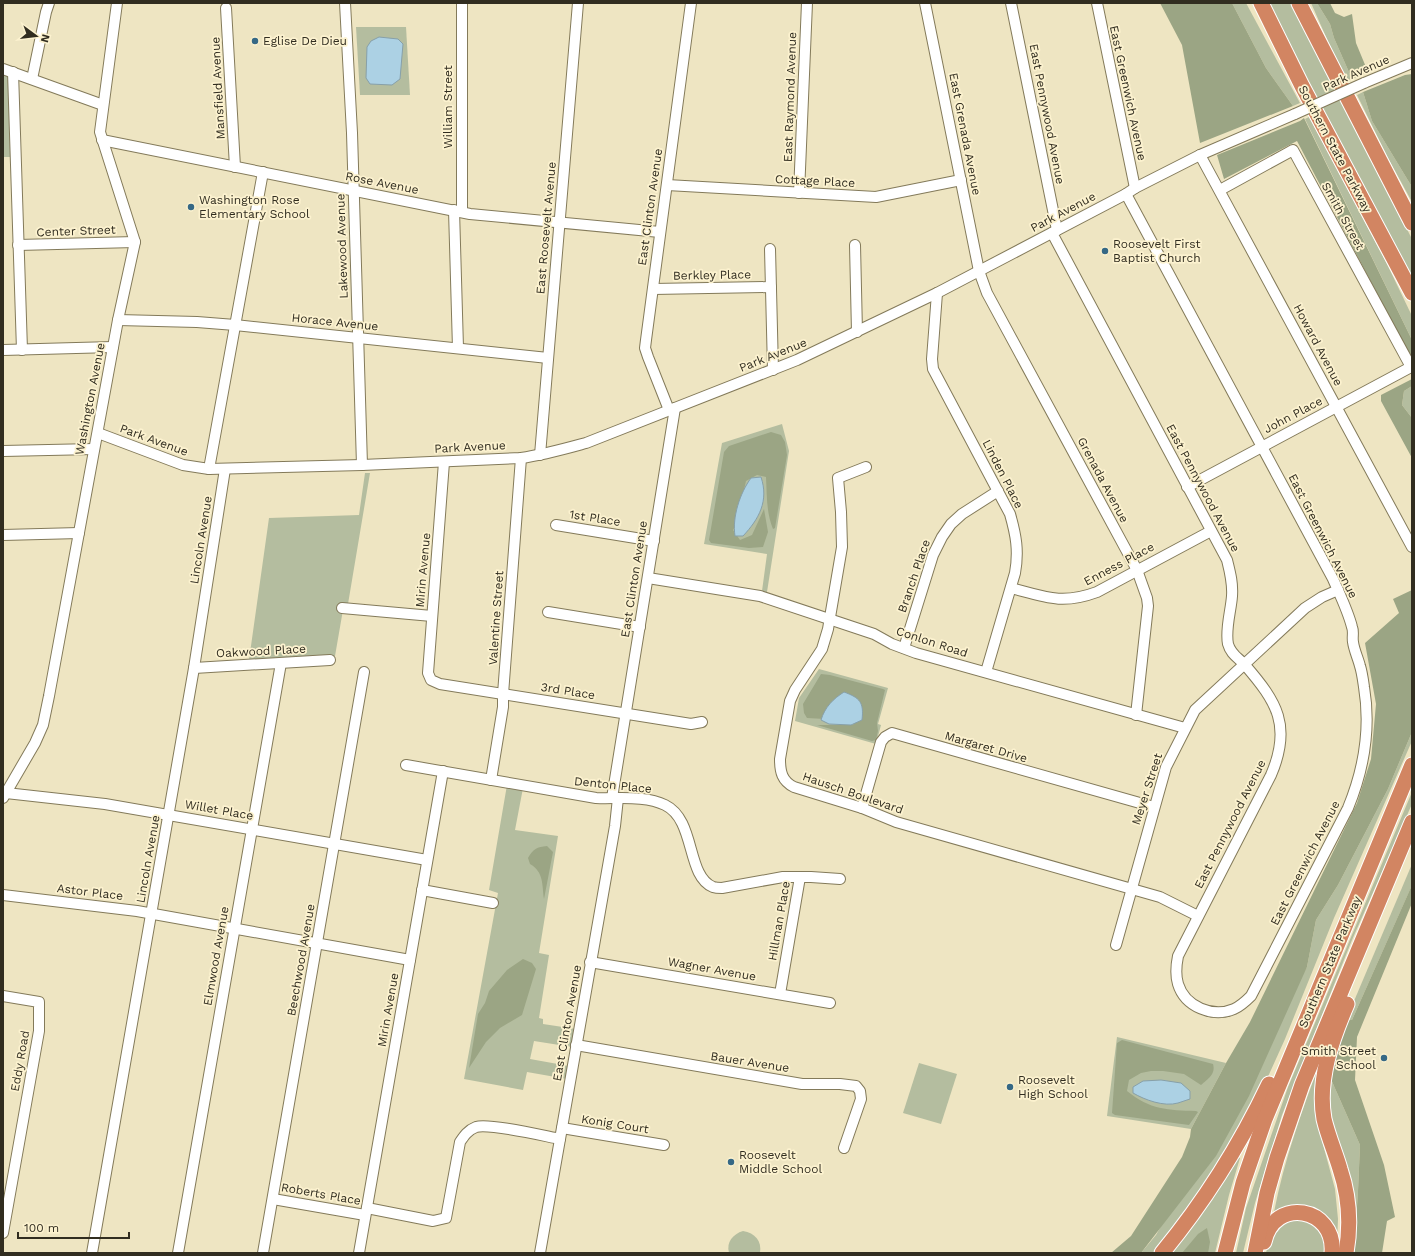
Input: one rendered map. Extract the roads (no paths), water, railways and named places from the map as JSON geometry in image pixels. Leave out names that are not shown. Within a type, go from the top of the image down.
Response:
[{"type":"highway","points":[[1256,3],[1272,25]]},
{"type":"highway","name":"Southern State Parkway","points":[[1261,3],[1313,108],[1412,293]]},
{"type":"highway","points":[[1299,3],[1412,223]]},
{"type":"highway","name":"Southern State Parkway","points":[[1225,1253],[1241,1190],[1260,1132],[1412,765]]},
{"type":"highway","name":"Southern State Parkway","points":[[1255,1253],[1267,1193],[1292,1112],[1316,1049],[1412,822]]},
{"type":"highway","points":[[1339,1253],[1341,1205],[1326,1138],[1323,1089],[1328,1059],[1336,1032],[1356,982],[1383,891]]},
{"type":"highway","points":[[1162,1253],[1202,1201],[1236,1148],[1271,1079],[1299,1014],[1327,969]]},
{"type":"highway","points":[[1324,1119],[1343,1176],[1348,1226],[1346,1253]]},
{"type":"highway","points":[[1261,1253],[1267,1232],[1272,1224],[1281,1217],[1296,1212],[1310,1214],[1323,1223],[1331,1238],[1332,1253]]},
{"type":"street","points":[[32,79],[49,3]]},
{"type":"street","points":[[117,3],[100,132],[135,242]]},
{"type":"street","name":"Lakewood Avenue","points":[[345,3],[352,133],[362,465]]},
{"type":"street","name":"William Street","points":[[458,348],[456,275],[462,3]]},
{"type":"street","name":"East Roosevelt Avenue","points":[[540,455],[578,3]]},
{"type":"street","name":"East Clinton Avenue","points":[[540,1253],[615,826],[615,798],[619,754],[654,541],[672,409],[645,348],[691,3]]},
{"type":"street","name":"East Raymond Avenue","points":[[799,193],[807,3]]},
{"type":"street","name":"East Grenada Avenue","points":[[925,3],[979,271]]},
{"type":"street","name":"East Pennywood Avenue","points":[[1011,3],[1054,231],[1227,560],[1232,580],[1232,596],[1228,630],[1228,643],[1230,650],[1234,656],[1244,663],[1267,692],[1277,711],[1281,728],[1280,749],[1271,775],[1178,956],[1175,971],[1178,985],[1188,1000]]},
{"type":"street","name":"East Greenwich Avenue","points":[[1097,3],[1135,188]]},
{"type":"street","name":"Mansfield Avenue","points":[[226,8],[235,166]]},
{"type":"street","name":"Park Avenue","points":[[98,432],[184,465],[209,469],[362,465],[521,458],[540,455],[586,443],[797,360],[937,293],[1200,155],[1412,63]]},
{"type":"street","points":[[3,69],[103,105]]},
{"type":"street","points":[[13,72],[22,350]]},
{"type":"street","name":"Rose Avenue","points":[[102,140],[470,214],[660,232]]},
{"type":"street","name":"Smith Street","points":[[1220,190],[1293,150],[1411,367]]},
{"type":"street","name":"Howard Avenue","points":[[1200,155],[1412,547]]},
{"type":"street","points":[[209,469],[264,172]]},
{"type":"street","name":"Cottage Place","points":[[667,185],[876,197],[961,180]]},
{"type":"street","name":"East Greenwich Avenue","points":[[1126,194],[1333,579],[1349,615],[1353,629],[1353,642],[1360,666],[1367,713],[1363,763],[1357,787],[1348,808],[1251,996],[1240,1006],[1233,1010],[1223,1012],[1210,1012],[1204,1010],[1188,1000]]},
{"type":"street","name":"Center Street","points":[[18,246],[135,242]]},
{"type":"street","name":"Washington Avenue","points":[[4,795],[24,764],[43,725],[118,320],[135,242]]},
{"type":"street","points":[[855,245],[857,332]]},
{"type":"street","points":[[770,249],[773,370]]},
{"type":"street","name":"Grenada Avenue","points":[[979,271],[987,293],[1138,570],[1148,606],[1136,715]]},
{"type":"street","name":"Berkley Place","points":[[653,289],[771,287]]},
{"type":"street","name":"Linden Place","points":[[937,293],[932,359],[933,369],[1010,514],[1016,534],[1017,560],[1011,588],[986,672]]},
{"type":"street","name":"Horace Avenue","points":[[118,320],[197,322],[235,325],[548,358]]},
{"type":"street","points":[[3,350],[113,347]]},
{"type":"street","name":"John Place","points":[[1188,487],[1411,367]]},
{"type":"street","points":[[3,451],[94,449]]},
{"type":"street","name":"Valentine Street","points":[[492,780],[503,707],[521,458]]},
{"type":"street","name":"Mirin Avenue","points":[[431,680],[428,674],[444,462]]},
{"type":"street","name":"Hausch Boulevard","points":[[866,467],[838,478],[842,547],[822,649],[795,690],[790,701],[781,747],[780,768],[785,780],[794,787],[862,808],[896,822],[1160,897],[1198,916]]},
{"type":"street","name":"Lincoln Avenue","points":[[92,1253],[194,668],[225,469]]},
{"type":"street","name":"Branch Place","points":[[904,648],[932,555],[942,537],[951,524],[962,514],[998,491]]},
{"type":"street","name":"1st Place","points":[[556,525],[654,541]]},
{"type":"street","name":"Enness Place","points":[[1011,588],[1056,599],[1084,597],[1097,592],[1211,531]]},
{"type":"street","points":[[3,535],[79,533]]},
{"type":"street","name":"Conlon Road","points":[[648,578],[760,596],[874,634],[892,644],[916,653],[1185,728]]},
{"type":"street","name":"Meyer Street","points":[[1116,945],[1166,767],[1195,710],[1305,608],[1322,597],[1338,590]]},
{"type":"street","points":[[342,608],[432,616]]},
{"type":"street","points":[[548,612],[640,627]]},
{"type":"street","name":"Oakwood Place","points":[[194,668],[330,660]]},
{"type":"street","name":"Elmwood Avenue","points":[[178,1253],[281,663]]},
{"type":"street","name":"Beechwood Avenue","points":[[263,1253],[318,944],[364,672]]},
{"type":"street","name":"3rd Place","points":[[431,680],[440,684],[626,714],[691,724],[702,722]]},
{"type":"street","name":"Margaret Drive","points":[[862,808],[881,742],[885,737],[892,734],[1154,807]]},
{"type":"street","name":"Denton Place","points":[[406,764],[596,798],[615,798],[654,802],[665,805],[674,812],[683,825],[698,872],[705,881],[713,887],[722,888],[783,877],[840,879]]},
{"type":"street","name":"Mirin Avenue","points":[[359,1253],[443,771]]},
{"type":"street","name":"Willet Place","points":[[4,795],[106,804],[428,860]]},
{"type":"street","name":"Hillman Place","points":[[780,994],[800,877]]},
{"type":"street","points":[[422,890],[493,903]]},
{"type":"street","name":"Astor Place","points":[[3,895],[151,914],[410,960]]},
{"type":"street","name":"Wagner Avenue","points":[[590,962],[830,1003]]},
{"type":"street","name":"Eddy Road","points":[[3,996],[39,1002],[39,1031],[8,1178],[3,1233]]},
{"type":"street","name":"Bauer Avenue","points":[[576,1045],[799,1083],[856,1086],[860,1091],[861,1099],[844,1148]]},
{"type":"street","name":"Roberts Place","points":[[273,1199],[433,1221],[446,1218],[460,1142],[465,1134],[478,1126],[490,1126],[560,1139]]},
{"type":"street","name":"Konig Court","points":[[562,1128],[664,1145]]},
{"type":"water","points":[[379,37],[398,39],[403,44],[400,79],[392,85],[370,84],[366,78],[367,47],[371,41]]},
{"type":"water","points":[[761,477],[764,494],[758,516],[743,536],[735,536],[734,529],[736,513],[743,491],[751,478]]},
{"type":"water","points":[[844,692],[854,696],[860,702],[862,709],[862,720],[851,725],[829,724],[821,720],[830,704]]},
{"type":"water","points":[[1161,1080],[1181,1083],[1190,1091],[1190,1099],[1178,1103],[1167,1104],[1149,1100],[1133,1093],[1133,1087],[1143,1081]]},
{"type":"place","name":"Eglise De Dieu","points":[[255,41]]},
{"type":"place","name":"Washington Rose Elementary School","points":[[191,207]]},
{"type":"place","name":"Roosevelt First Baptist Church","points":[[1105,251]]},
{"type":"place","name":"Smith Street School","points":[[1384,1058]]},
{"type":"place","name":"Roosevelt High School","points":[[1010,1087]]},
{"type":"place","name":"Roosevelt Middle School","points":[[731,1162]]}]
